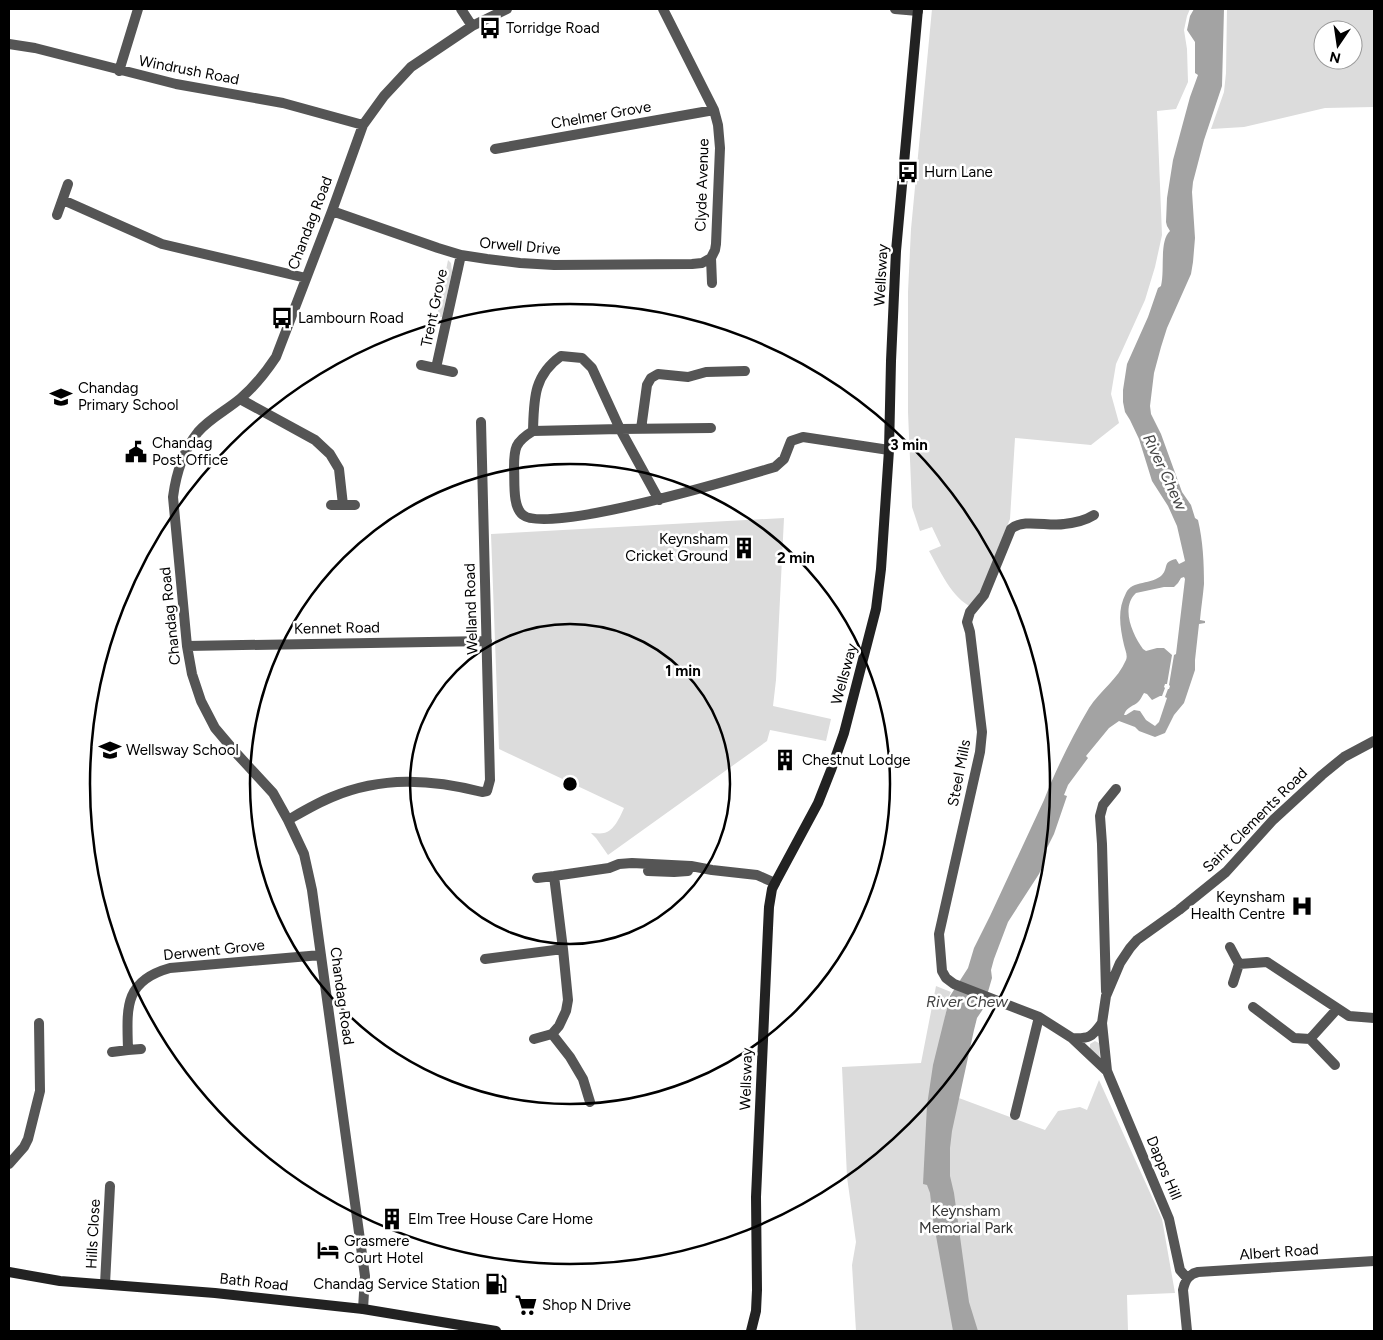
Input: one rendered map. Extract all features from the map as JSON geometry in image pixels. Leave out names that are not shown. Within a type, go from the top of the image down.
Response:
[{"type":"main road","name":"Wellsway","points":[[751,1331],[756,1311],[757,1290],[756,1197],[769,907],[775,883],[818,803],[844,733],[876,609],[881,569],[889,450],[896,251],[918,10]]},
{"type":"main road","name":"Bath Road","points":[[9,1272],[60,1280],[215,1293],[363,1309],[496,1331]]},
{"type":"street","points":[[119,71],[138,9]]},
{"type":"street","points":[[461,9],[472,26]]},
{"type":"street","name":"Chandag Road","points":[[363,1309],[365,1276],[312,890],[304,854],[273,793],[215,728],[201,700],[192,674],[187,646],[173,497],[180,465],[198,432],[216,416],[240,400],[266,373],[276,357],[363,125],[384,96],[411,67],[472,26],[507,9]]},
{"type":"street","name":"Clyde Avenue","points":[[663,9],[714,110],[718,125],[720,148],[716,244],[711,258],[712,283]]},
{"type":"street","points":[[895,9],[918,10]]},
{"type":"street","name":"Windrush Road","points":[[9,44],[35,48],[119,71],[176,84],[283,103],[363,125]]},
{"type":"street","name":"Chelmer Grove","points":[[495,149],[714,110]]},
{"type":"street","points":[[57,215],[68,184]]},
{"type":"street","points":[[63,200],[162,244],[306,278]]},
{"type":"street","name":"Orwell Drive","points":[[332,211],[461,255],[520,264],[692,264],[702,263],[711,258]]},
{"type":"street","name":"Trent Grove","points":[[436,368],[461,255]]},
{"type":"street","points":[[533,431],[534,400],[541,377],[551,363],[561,356],[582,358],[592,368],[620,429],[659,500]]},
{"type":"street","name":"Trent Grove","points":[[421,365],[453,372]]},
{"type":"street","points":[[641,429],[647,385],[651,378],[658,374],[688,376],[706,372],[745,371]]},
{"type":"street","points":[[240,400],[315,440],[330,454],[338,469],[343,505]]},
{"type":"street","name":"Welland Road","points":[[288,820],[331,797],[353,789],[395,781],[421,782],[482,792],[488,791],[490,780],[481,422]]},
{"type":"street","points":[[711,428],[533,431],[523,437],[514,451],[515,498],[518,509],[523,516],[538,520],[586,515],[659,500],[775,467],[784,458],[791,441],[803,437],[889,450]]},
{"type":"street","points":[[330,505],[355,505]]},
{"type":"street","name":"Steel Mills","points":[[1072,1038],[1039,1017],[954,984],[946,978],[942,971],[939,934],[980,752],[982,732],[970,632],[967,622],[970,612],[984,595],[1011,529],[1016,525],[1063,525],[1088,519],[1094,515]]},
{"type":"street","name":"Kennet Road","points":[[187,646],[487,641]]},
{"type":"street","name":"Saint Clements Road","points":[[1102,1024],[1106,996],[1120,963],[1137,940],[1179,910],[1226,872],[1273,820],[1322,775],[1344,757],[1374,741]]},
{"type":"street","points":[[1106,996],[1100,816],[1103,805],[1116,789]]},
{"type":"street","points":[[536,878],[632,863],[691,866],[757,875],[775,883]]},
{"type":"street","points":[[534,1039],[552,1034],[559,1026],[566,1011],[568,1000],[554,876]]},
{"type":"street","points":[[1230,947],[1239,964],[1233,982]]},
{"type":"street","points":[[485,959],[563,949]]},
{"type":"street","name":"Derwent Grove","points":[[128,1050],[127,1012],[130,1000],[135,989],[153,974],[170,968],[321,955]]},
{"type":"street","points":[[1239,964],[1267,962],[1349,1016],[1374,1018]]},
{"type":"street","points":[[1253,1007],[1294,1038],[1310,1039],[1335,1065]]},
{"type":"street","points":[[1310,1039],[1337,1009]]},
{"type":"street","points":[[1015,1115],[1039,1017]]},
{"type":"street","points":[[9,1164],[24,1147],[28,1138],[40,1092],[39,1023]]},
{"type":"street","points":[[1072,1038],[1084,1039],[1094,1034],[1102,1024]]},
{"type":"street","name":"Dapps Hill","points":[[1102,1024],[1107,1071],[1169,1219],[1180,1270],[1187,1278]]},
{"type":"street","points":[[552,1034],[570,1057],[583,1079],[590,1102]]},
{"type":"street","name":"Dapps Hill","points":[[1072,1038],[1107,1071]]},
{"type":"street","points":[[112,1052],[141,1049]]},
{"type":"street","name":"Hills Close","points":[[105,1284],[110,1186]]},
{"type":"street","name":"Albert Road","points":[[1187,1278],[1193,1273],[1198,1272],[1374,1261]]},
{"type":"street","points":[[1187,1278],[1184,1283],[1184,1290],[1187,1331]]},
{"type":"green space","points":[[932,9],[1190,9],[1184,30],[1187,49],[1188,82],[1176,109],[1157,111],[1162,235],[1145,300],[1116,364],[1111,394],[1119,423],[1091,445],[1015,438],[1010,519],[977,601],[972,607],[959,598],[942,575],[929,551],[941,546],[932,527],[920,531],[912,507],[908,412],[908,292],[911,229]]},
{"type":"green space","points":[[1227,9],[1374,9],[1374,107],[1325,108],[1244,127],[1211,129],[1224,92]]},
{"type":"green space","points":[[448,260],[451,263],[452,272],[442,317],[437,316]]},
{"type":"green space","points":[[784,518],[773,706],[831,719],[826,741],[770,730],[767,741],[608,855],[591,833],[602,833],[611,830],[624,808],[499,749],[491,534]]},
{"type":"green space","name":"Keynsham Memorial Park","points":[[936,986],[951,992],[932,1088],[1045,1130],[1058,1111],[1080,1107],[1087,1110],[1099,1080],[1162,1219],[1175,1293],[1127,1295],[1128,1331],[856,1331],[852,1265],[856,1242],[847,1177],[842,1067],[921,1063]]},
{"type":"green space","points":[[1095,1041],[1099,1043],[1100,1059],[1090,1050],[1090,1044]]},
{"type":"water","name":"River Chew","points":[[1194,9],[1224,9],[1222,86],[1204,140],[1193,182],[1195,238],[1191,274],[1167,328],[1161,347],[1154,373],[1150,406],[1151,414],[1161,434],[1182,492],[1191,505],[1195,518],[1198,520],[1204,576],[1200,620],[1205,621],[1205,623],[1199,624],[1195,670],[1184,703],[1174,715],[1165,733],[1155,737],[1119,721],[1109,728],[1086,756],[1088,758],[1068,785],[1064,795],[1067,796],[1054,834],[1046,850],[1039,874],[1008,922],[994,959],[991,970],[992,978],[983,1009],[977,1018],[974,1030],[950,1148],[950,1176],[969,1302],[978,1331],[953,1331],[930,1193],[927,1185],[923,1184],[927,1105],[933,1065],[950,996],[968,968],[974,948],[1070,742],[1089,708],[1123,667],[1127,654],[1121,632],[1120,619],[1121,606],[1126,593],[1137,584],[1158,578],[1162,575],[1169,562],[1176,559],[1179,564],[1185,561],[1177,526],[1168,506],[1152,481],[1139,439],[1125,412],[1123,390],[1127,364],[1148,317],[1158,288],[1161,286],[1163,249],[1170,231],[1166,222],[1167,198],[1173,160],[1198,75],[1195,73],[1195,42],[1187,30],[1190,16]],"holes":[[[1184,577],[1170,686],[1165,697],[1167,698],[1159,722],[1155,726],[1146,720],[1140,711],[1134,710],[1124,715],[1127,709],[1138,702],[1144,693],[1152,700],[1162,696],[1165,684],[1167,684],[1172,655],[1164,648],[1146,651],[1143,649],[1132,629],[1129,606],[1131,599],[1136,593],[1164,587],[1174,587],[1181,578]]]},
{"type":"place","name":"Torridge Road","points":[[490,28]]},
{"type":"place","name":"Hurn Lane","points":[[908,172]]},
{"type":"place","name":"Lambourn Road","points":[[282,318]]},
{"type":"place","name":"Chandag Primary School","points":[[61,397]]},
{"type":"place","name":"Chandag Post Office","points":[[136,452]]},
{"type":"place","name":"Keynsham Cricket Ground","points":[[744,548]]},
{"type":"place","name":"Wellsway School","points":[[110,750]]},
{"type":"place","name":"Chestnut Lodge","points":[[785,760]]},
{"type":"place","name":"Keynsham Health Centre","points":[[1302,906]]},
{"type":"place","name":"Elm Tree House Care Home","points":[[392,1219]]},
{"type":"place","name":"Grasmere Court Hotel","points":[[328,1250]]},
{"type":"place","name":"Chandag Service Station","points":[[496,1284]]},
{"type":"place","name":"Shop N Drive","points":[[526,1305]]}]
